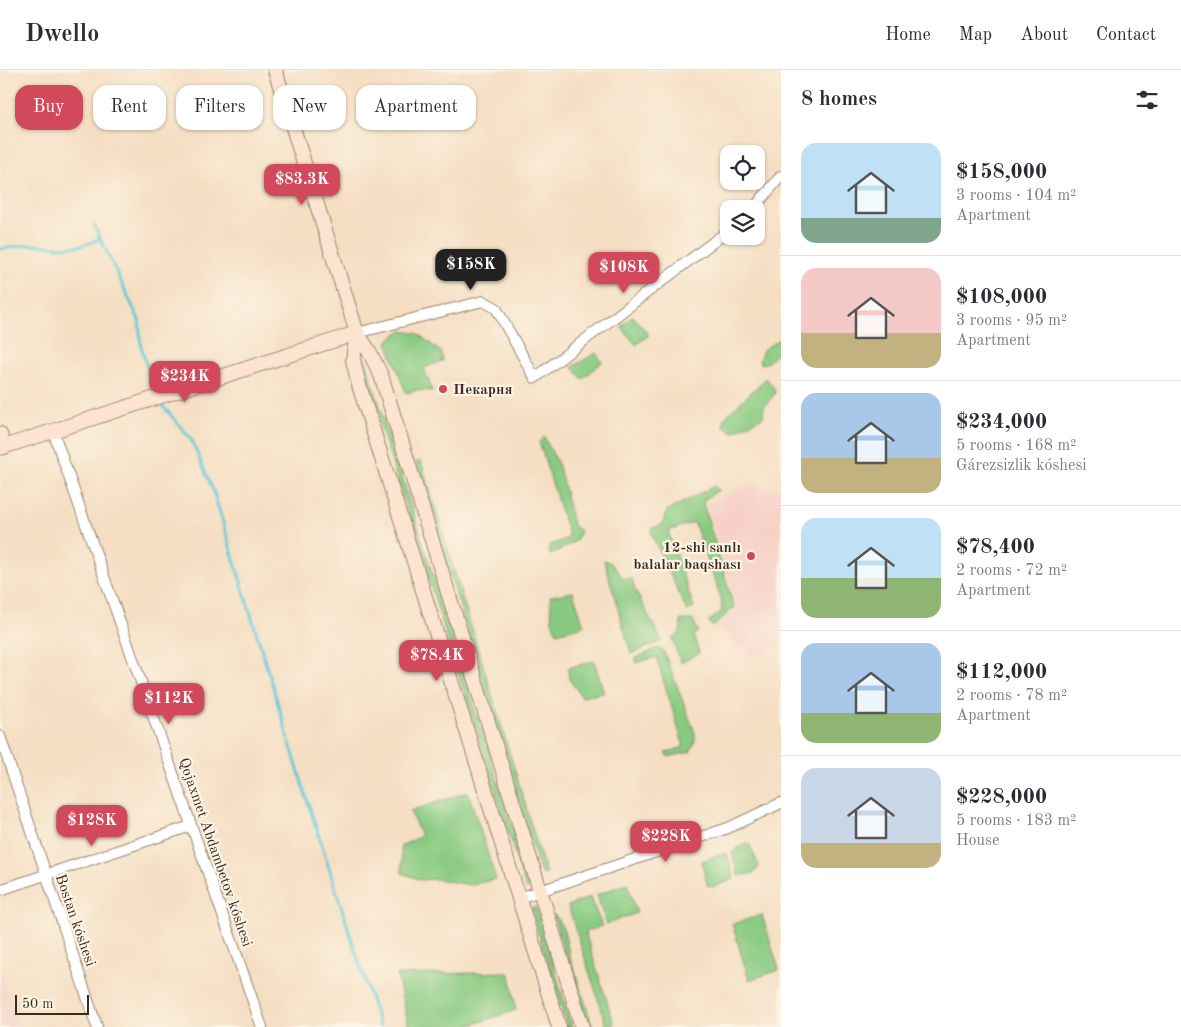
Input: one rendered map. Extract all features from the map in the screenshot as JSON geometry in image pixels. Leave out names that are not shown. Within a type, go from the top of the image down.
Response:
[{"type":"street","points":[[275,70],[357,333],[370,351],[381,376],[582,1027]]},
{"type":"street","points":[[761,200],[781,176]]},
{"type":"street","points":[[1,443],[53,431],[357,333],[483,300],[496,308],[535,378],[720,237]]},
{"type":"street","points":[[357,333],[353,360],[359,385],[560,1027]]},
{"type":"street","name":"Qojaxmet Abdambetov kóshesi","points":[[53,431],[262,1027]]},
{"type":"street","name":"Bostan kóshesi","points":[[0,736],[97,1027]]},
{"type":"street","points":[[519,898],[728,828],[781,803]]},
{"type":"street","points":[[0,890],[191,826]]},
{"type":"shaded area","name":"12-shi sanlı balalar baqshası","points":[[751,485],[781,489],[781,647],[753,658],[717,627],[737,607],[706,504]]},
{"type":"shaded area","points":[[0,966],[20,1027],[0,1027]]},
{"type":"green space","points":[[633,316],[649,335],[636,345],[621,327]]},
{"type":"green space","points":[[400,331],[417,333],[441,352],[443,361],[424,368],[432,391],[417,390],[406,393],[387,342]]},
{"type":"green space","points":[[779,339],[781,340],[781,350],[768,362],[762,364],[759,361],[763,350]]},
{"type":"green space","points":[[596,353],[602,362],[583,379],[572,367]]},
{"type":"green space","points":[[365,359],[531,887],[526,889],[360,361]]},
{"type":"green space","points":[[766,378],[774,388],[775,394],[764,406],[763,417],[733,432],[724,426],[724,418]]},
{"type":"green space","points":[[544,437],[559,466],[573,525],[580,531],[576,541],[551,555],[548,550],[550,545],[568,538],[568,533],[539,442]]},
{"type":"green space","points":[[421,461],[546,873],[541,874],[416,462]]},
{"type":"green space","points":[[714,486],[719,490],[705,499],[703,503],[734,607],[713,627],[708,622],[722,611],[721,598],[694,522],[668,531],[694,608],[687,611],[651,533],[652,528],[662,525],[667,511]]},
{"type":"green space","points":[[604,560],[611,563],[624,579],[632,579],[635,590],[662,641],[631,654]]},
{"type":"green space","points":[[573,592],[584,626],[557,633],[552,621],[550,596]]},
{"type":"green space","points":[[681,620],[693,620],[698,631],[694,636],[699,653],[681,663],[672,638],[680,633]]},
{"type":"green space","points":[[658,648],[664,652],[695,733],[695,742],[690,752],[668,757],[665,753],[684,747],[656,657],[636,663],[636,658]]},
{"type":"green space","points":[[594,661],[604,693],[582,697],[569,679],[568,668]]},
{"type":"green space","points":[[468,792],[496,879],[470,885],[437,879],[421,880],[402,873],[401,846],[421,836],[410,811]]},
{"type":"green space","points":[[745,843],[750,845],[759,867],[754,873],[738,876],[732,853]]},
{"type":"green space","points":[[727,854],[734,879],[713,887],[707,885],[702,861],[717,855]]},
{"type":"green space","points":[[627,883],[637,913],[606,924],[597,895]]},
{"type":"green space","points":[[590,897],[602,926],[585,932],[614,1024],[607,1027],[568,906]]},
{"type":"green space","points":[[536,907],[572,1027],[567,1027],[531,908]]},
{"type":"green space","points":[[553,915],[556,916],[564,931],[570,957],[593,1027],[587,1027]]},
{"type":"green space","points":[[762,915],[779,970],[749,980],[732,924]]},
{"type":"green space","points":[[505,972],[510,974],[516,1010],[465,1027],[409,1027],[397,975]]},
{"type":"waterway","points":[[94,225],[139,320],[141,345],[152,386]]},
{"type":"waterway","points":[[0,249],[27,245],[73,247],[81,246],[100,238]]},
{"type":"waterway","points":[[163,406],[191,439],[213,490],[305,793],[380,1027]]},
{"type":"place","name":"Пекарня","points":[[443,389]]},
{"type":"place","name":"12-shi sanlı balalar baqshası","points":[[751,556]]}]
